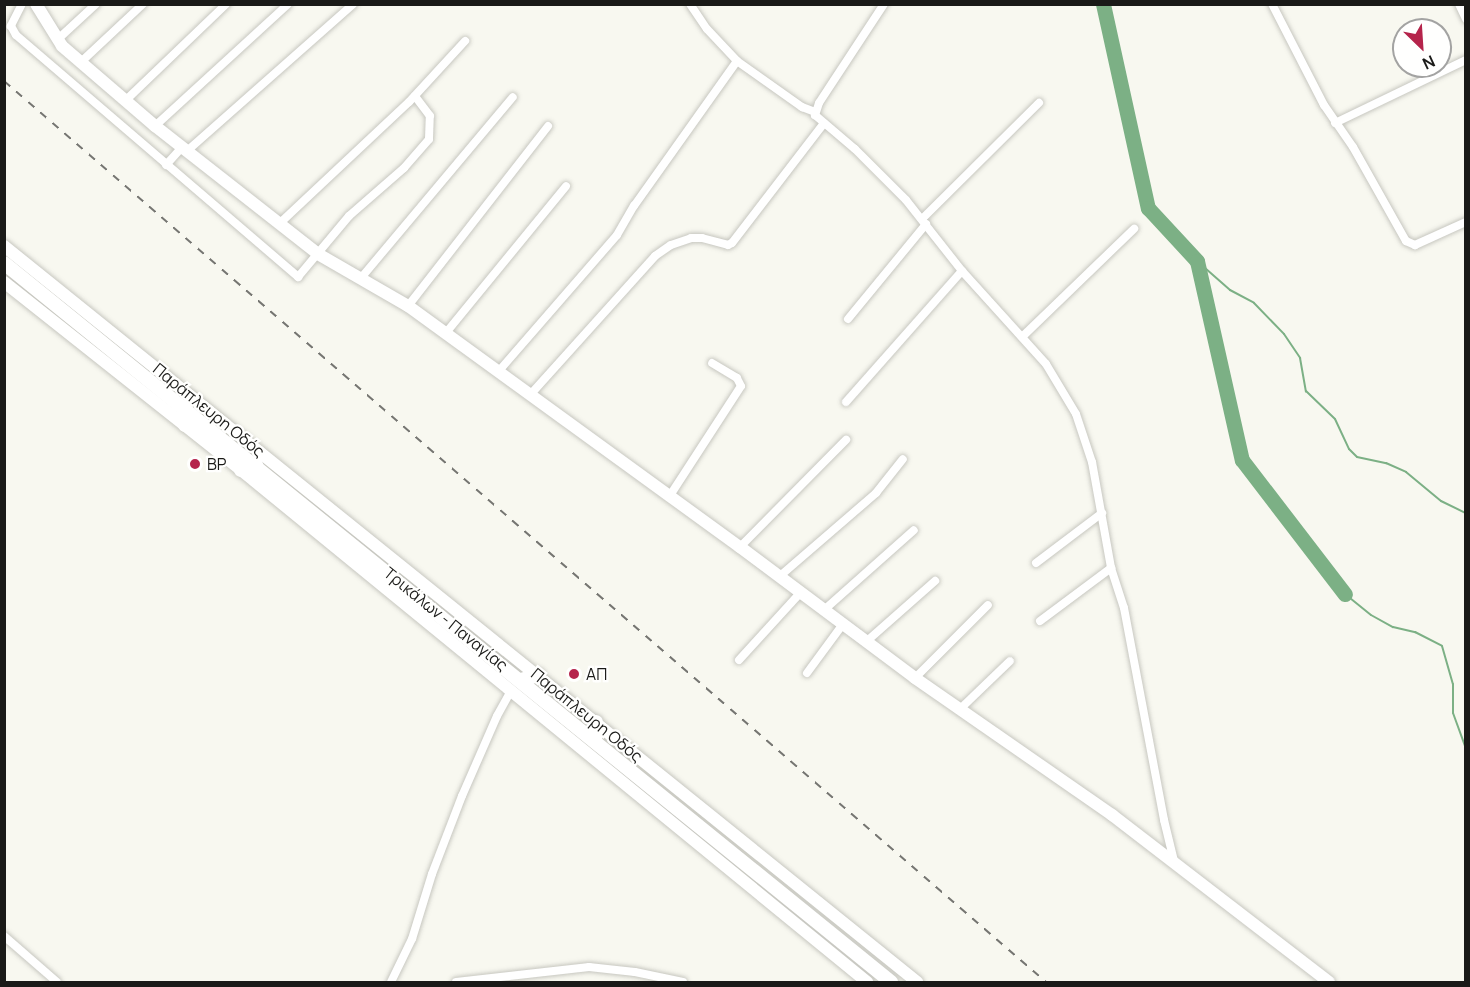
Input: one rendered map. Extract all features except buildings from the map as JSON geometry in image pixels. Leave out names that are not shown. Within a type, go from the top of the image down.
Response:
[{"type":"main road","name":"Τρικάλων - Παναγίας","points":[[4,263],[890,981]]},
{"type":"main road","points":[[184,407],[185,426]]},
{"type":"main road","points":[[241,470],[256,465]]},
{"type":"main road","points":[[521,680],[538,675]]},
{"type":"main road","points":[[595,741],[596,722]]},
{"type":"street","points":[[22,4],[12,23],[13,32],[295,277],[302,274],[349,216],[404,168],[429,139],[430,116],[415,96]]},
{"type":"street","points":[[36,4],[57,40],[81,62],[155,126],[318,254],[408,306],[780,576],[915,678],[1043,765],[1174,861],[1329,982]]},
{"type":"street","points":[[57,40],[96,4]]},
{"type":"street","points":[[81,62],[143,4]]},
{"type":"street","points":[[125,101],[226,4]]},
{"type":"street","points":[[155,126],[288,4]]},
{"type":"street","points":[[166,165],[353,4]]},
{"type":"street","points":[[690,4],[707,29],[737,61],[802,107],[815,112],[824,123],[866,159],[924,222],[962,271],[1058,380],[1076,414],[1092,462],[1111,568],[1124,608],[1164,820],[1174,861]]},
{"type":"street","points":[[815,112],[884,4]]},
{"type":"street","points":[[1459,4],[1466,19]]},
{"type":"street","points":[[1274,5],[1335,123],[1353,147],[1409,244],[1415,245],[1466,222]]},
{"type":"street","points":[[279,224],[415,96],[465,41]]},
{"type":"street","points":[[1335,123],[1466,60]]},
{"type":"street","points":[[498,372],[617,236],[633,206],[737,61]]},
{"type":"street","points":[[361,278],[513,97]]},
{"type":"street","points":[[848,319],[924,222],[1039,103]]},
{"type":"street","points":[[530,395],[655,256],[671,245],[691,238],[702,238],[728,245],[732,243],[824,123]]},
{"type":"street","points":[[408,306],[548,126]]},
{"type":"street","points":[[445,334],[567,186]]},
{"type":"street","points":[[1022,337],[1134,229]]},
{"type":"street","name":"Παράπλευρη Οδός","points":[[4,246],[916,982]]},
{"type":"street","points":[[846,402],[962,271]]},
{"type":"street","name":"Παράπλευρη Οδός","points":[[4,282],[241,470],[867,982]]},
{"type":"street","points":[[669,497],[741,386],[737,378],[712,363]]},
{"type":"street","points":[[740,547],[846,440]]},
{"type":"street","points":[[780,576],[876,493],[903,459]]},
{"type":"street","points":[[1036,563],[1102,513]]},
{"type":"street","points":[[825,610],[914,530]]},
{"type":"street","points":[[1040,621],[1111,568]]},
{"type":"street","points":[[867,641],[935,581]]},
{"type":"street","points":[[739,660],[801,592]]},
{"type":"street","points":[[915,678],[988,605]]},
{"type":"street","points":[[807,673],[843,624]]},
{"type":"street","points":[[960,709],[1010,661]]},
{"type":"street","points":[[391,982],[412,939],[432,874],[462,796],[497,716],[511,691]]},
{"type":"street","points":[[4,936],[57,982]]},
{"type":"street","points":[[456,982],[589,967],[635,972],[683,982]]},
{"type":"waterway","points":[[1103,4],[1148,208],[1197,261],[1242,460],[1345,594]]},
{"type":"waterway","points":[[1197,261],[1230,290],[1254,303],[1284,334],[1300,358],[1306,391],[1335,419],[1349,449],[1357,457],[1386,463],[1406,472],[1441,501],[1466,513]]},
{"type":"waterway","points":[[1345,594],[1371,615],[1393,627],[1415,632],[1442,646],[1453,684],[1453,713],[1466,749]]},
{"type":"railway","points":[[4,81],[1046,982]]},
{"type":"place","name":"BP","points":[[195,464]]},
{"type":"place","name":"ΑΠ","points":[[574,674]]}]
